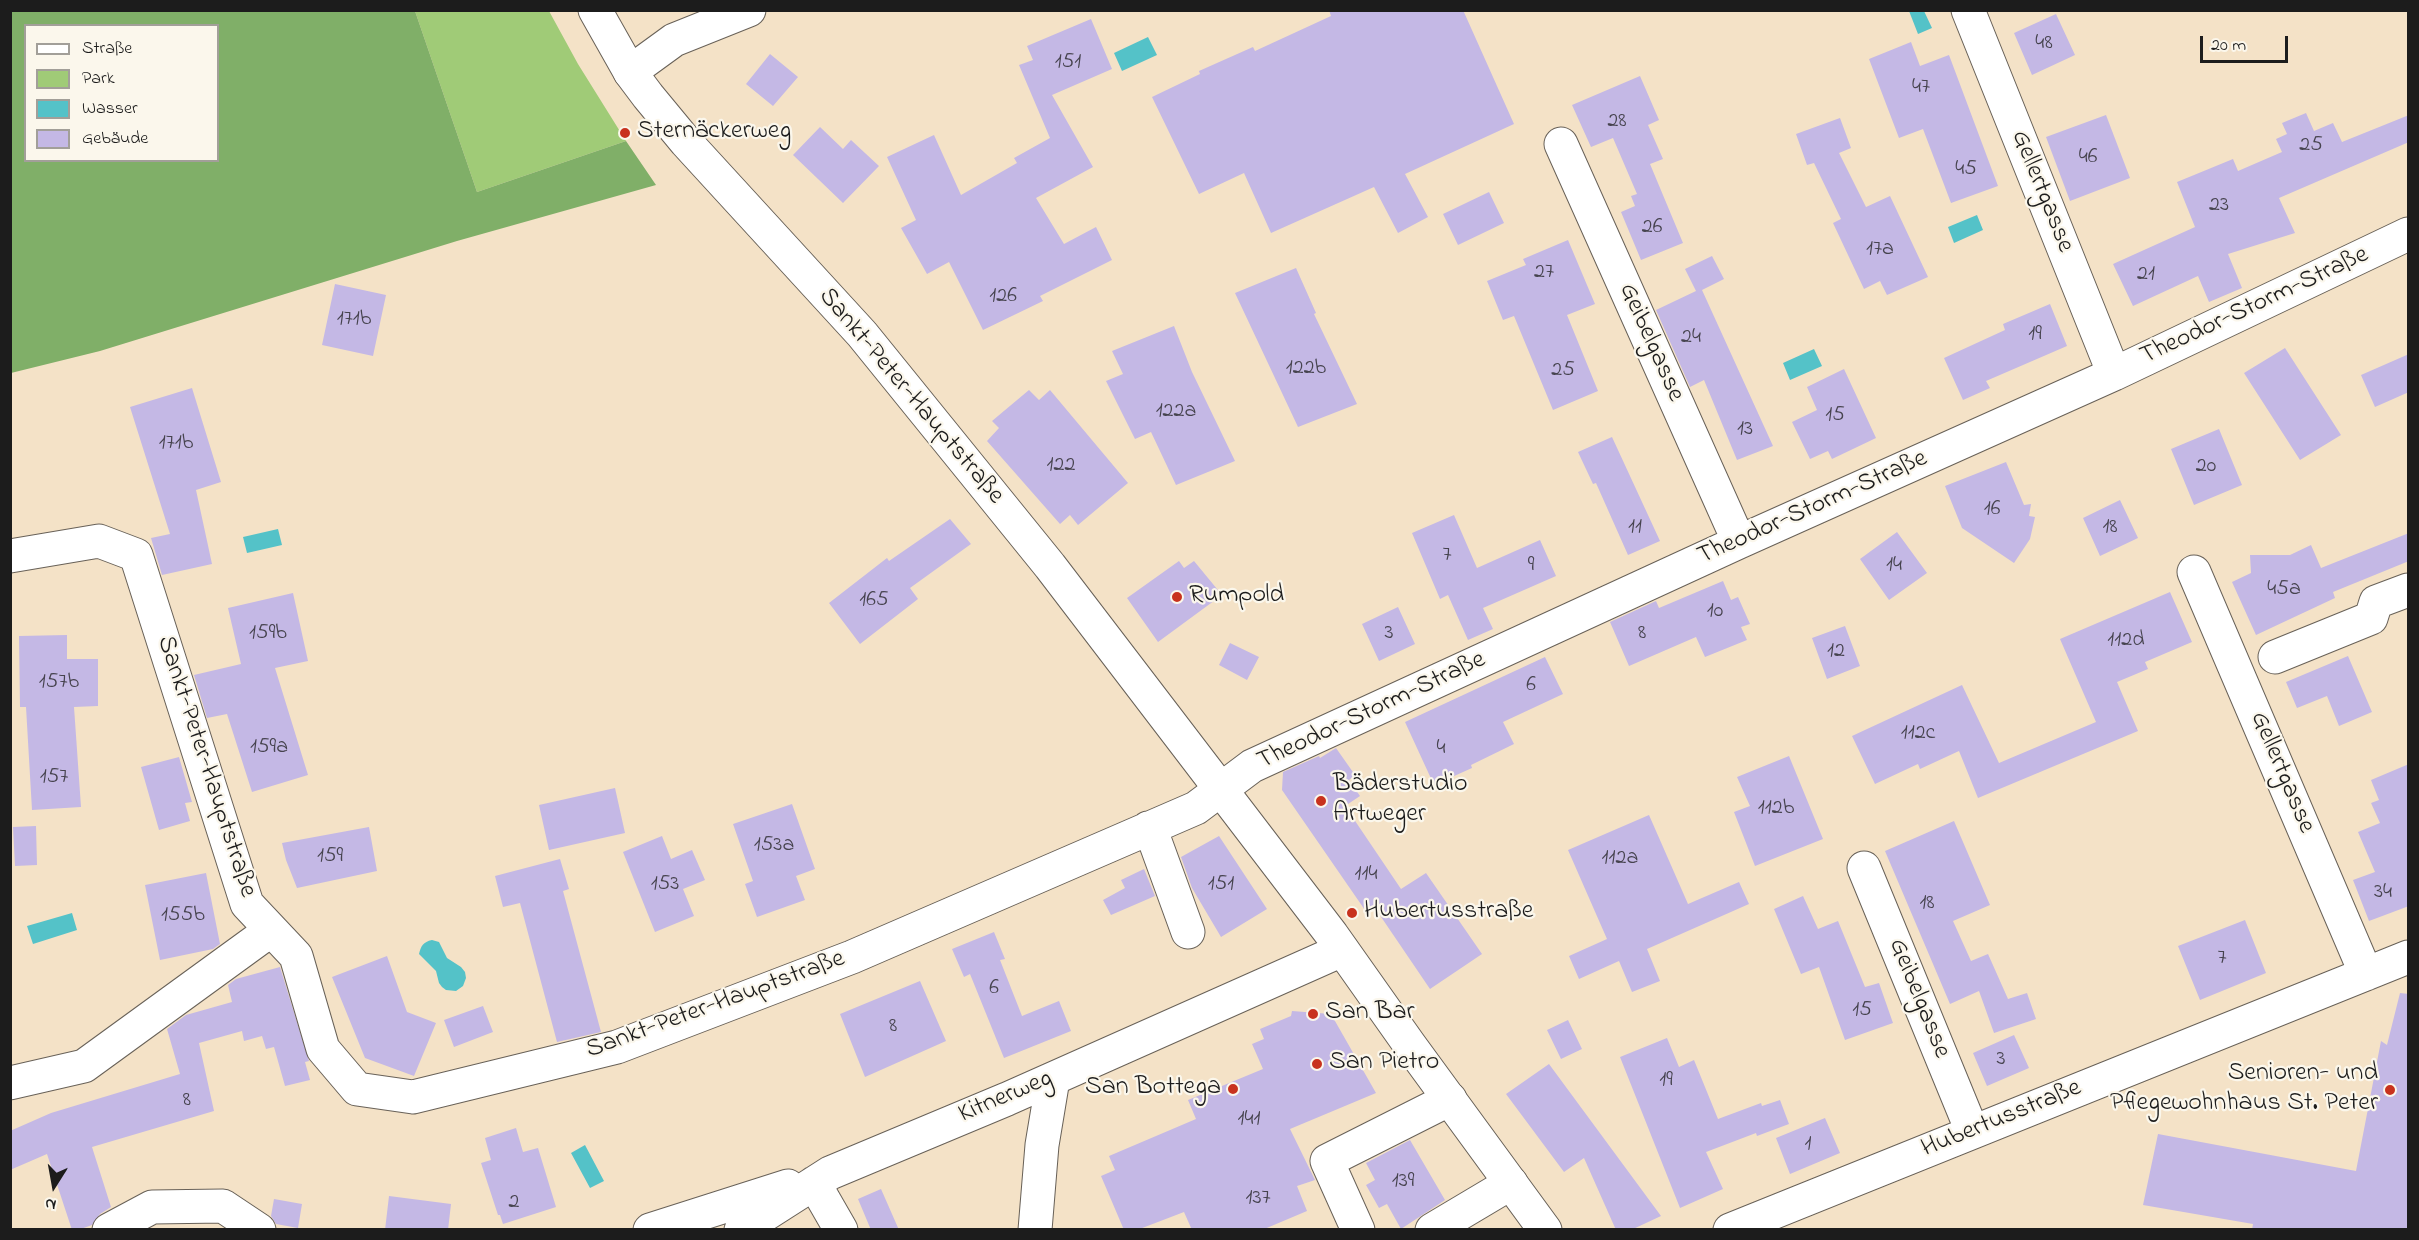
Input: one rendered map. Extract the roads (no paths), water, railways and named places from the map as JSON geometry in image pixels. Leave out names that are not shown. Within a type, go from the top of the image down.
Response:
[{"type":"street","name":"Sankt-Peter-Hauptstraße","points":[[595,10],[630,72],[686,142],[869,342],[1050,566],[1342,950],[1545,1230]]},
{"type":"street","points":[[630,72],[674,40],[749,10]]},
{"type":"street","name":"Gellertgasse","points":[[1968,10],[2114,374]]},
{"type":"street","name":"Geibelgasse","points":[[1561,144],[1739,542]]},
{"type":"street","name":"Theodor-Storm-Straße","points":[[1221,789],[1252,766],[1739,542],[2114,374],[2409,234]]},
{"type":"street","name":"Sankt-Peter-Hauptstraße","points":[[10,556],[99,541],[136,555],[247,904],[296,956],[323,1049],[357,1089],[413,1097],[616,1047],[852,957],[1196,808],[1221,789]]},
{"type":"street","name":"Gellertgasse","points":[[2194,572],[2366,974]]},
{"type":"street","points":[[2275,657],[2371,618],[2376,602],[2409,590]]},
{"type":"street","points":[[1148,828],[1188,932]]},
{"type":"street","name":"Geibelgasse","points":[[1864,868],[1972,1131]]},
{"type":"street","points":[[10,1083],[84,1066],[272,930]]},
{"type":"street","name":"Kitnerweg","points":[[741,1230],[822,1178],[1053,1079],[1342,950]]},
{"type":"street","name":"Hubertusstraße","points":[[1730,1230],[2409,957]]},
{"type":"street","points":[[1035,1230],[1042,1145],[1053,1079]]},
{"type":"street","points":[[1355,1229],[1327,1161],[1450,1099]]},
{"type":"street","points":[[650,1230],[822,1178],[841,1230]]},
{"type":"street","points":[[1432,1230],[1511,1183]]},
{"type":"street","points":[[109,1230],[152,1207],[223,1206],[259,1230]]},
{"type":"water","points":[[1909,11],[1924,11],[1932,28],[1918,34]]},
{"type":"water","points":[[1148,37],[1157,55],[1122,71],[1114,53]]},
{"type":"water","points":[[1977,215],[1983,230],[1954,243],[1948,227]]},
{"type":"water","points":[[1814,349],[1822,366],[1790,380],[1783,363]]},
{"type":"water","points":[[278,529],[282,545],[247,553],[243,537]]},
{"type":"water","points":[[72,913],[77,930],[33,944],[27,926]]},
{"type":"water","points":[[432,940],[439,942],[447,958],[465,972],[466,978],[463,986],[456,991],[442,987],[436,971],[419,954],[423,945]]},
{"type":"water","points":[[585,1145],[604,1181],[590,1188],[571,1153]]},
{"type":"place","name":"Sternäckerweg","points":[[625,133]]},
{"type":"place","name":"Rumpold","points":[[1177,597]]},
{"type":"place","name":"Bäderstudio Artweger","points":[[1321,801]]},
{"type":"place","name":"Hubertusstraße","points":[[1352,913]]},
{"type":"place","name":"San Bar","points":[[1313,1014]]},
{"type":"place","name":"San Pietro","points":[[1317,1064]]},
{"type":"place","name":"San Bottega","points":[[1233,1089]]},
{"type":"place","name":"Senioren- und Pflegewohnhaus St. Peter","points":[[2390,1090]]}]
